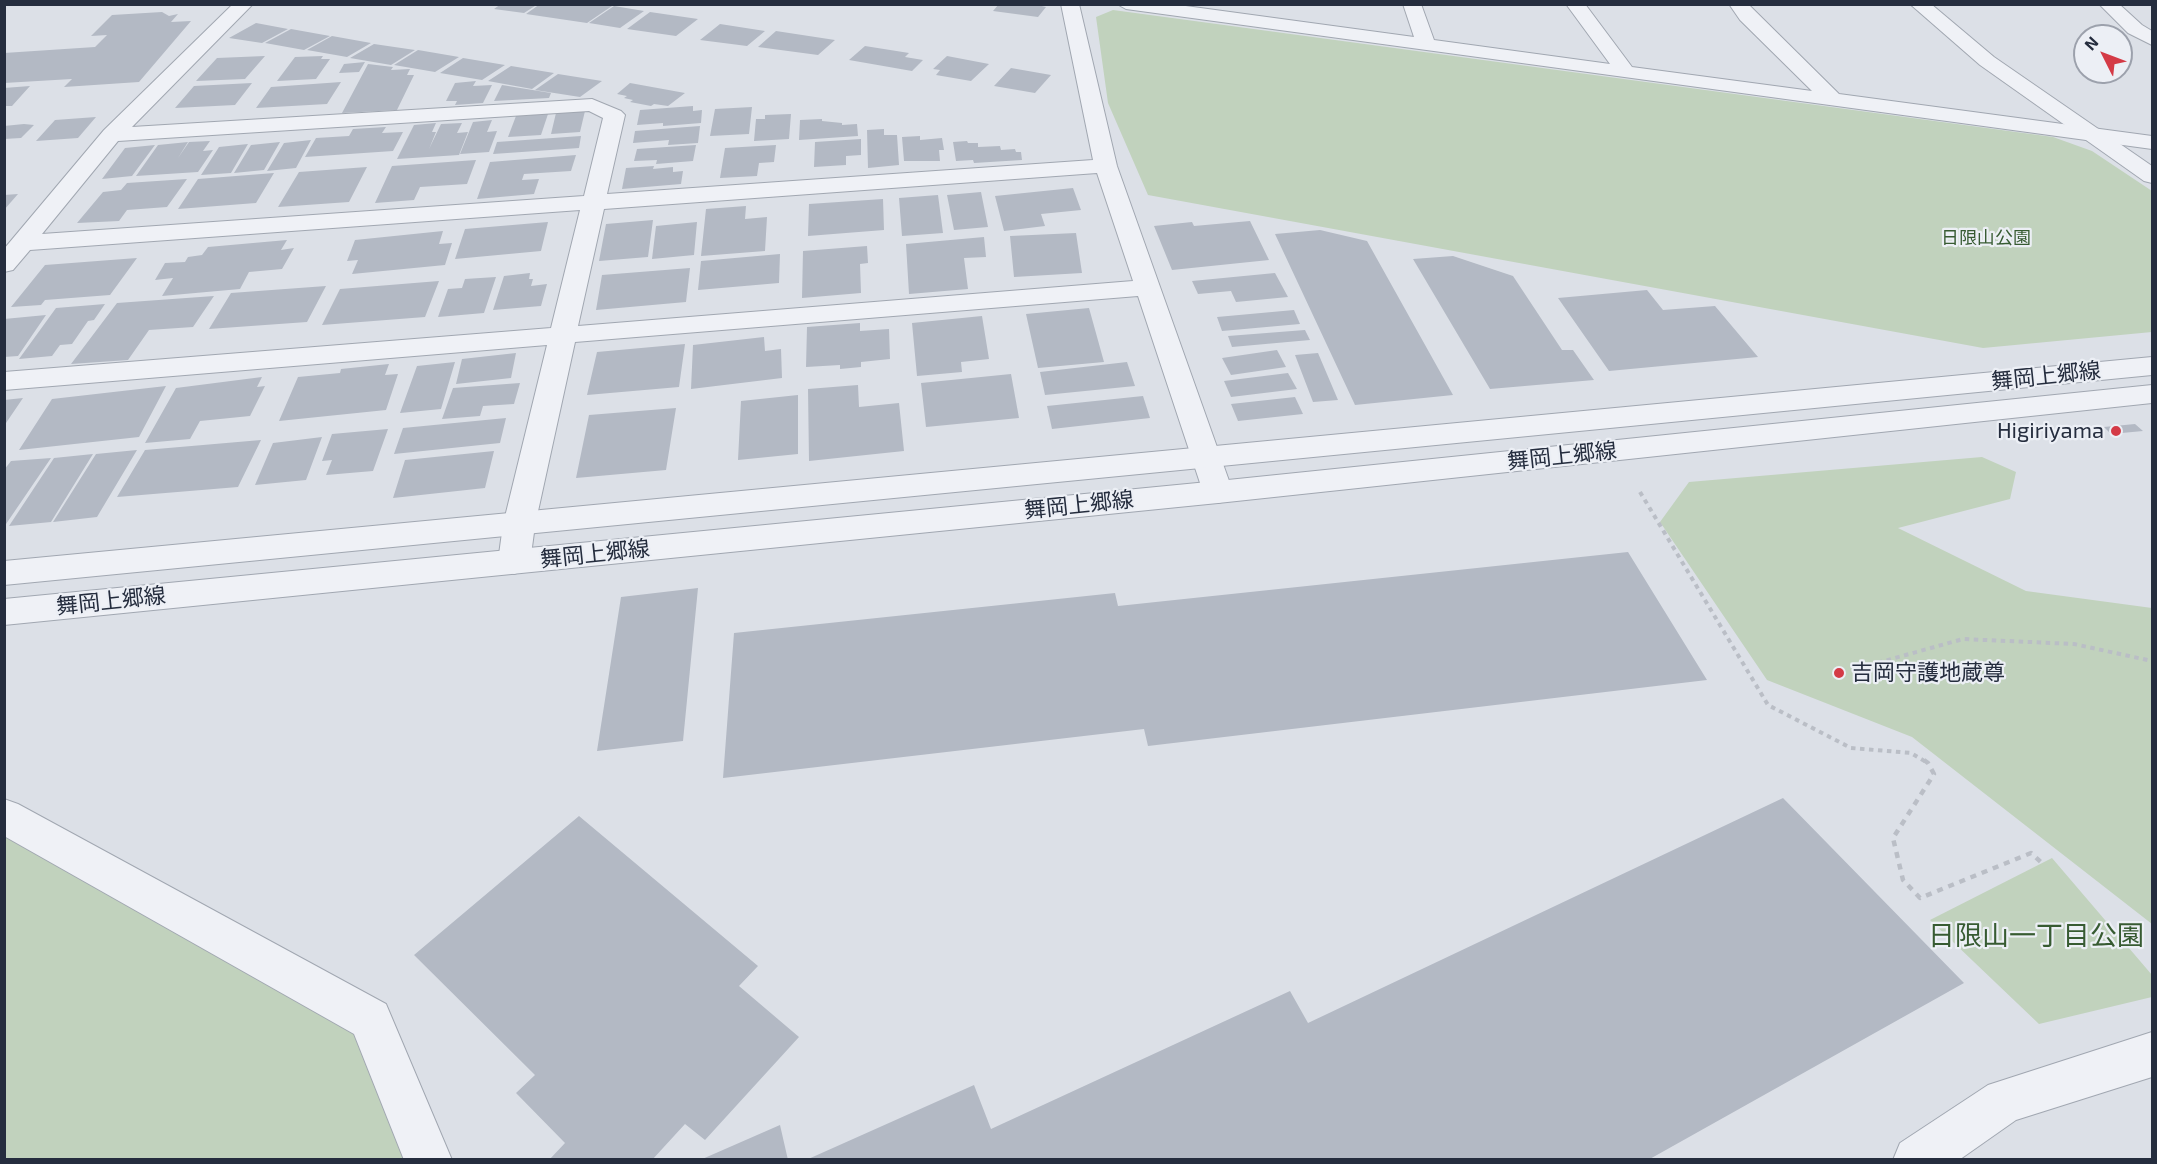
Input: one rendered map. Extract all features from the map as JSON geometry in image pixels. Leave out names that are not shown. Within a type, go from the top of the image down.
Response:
[{"type":"street","points":[[4,265],[112,135],[244,4]]},
{"type":"street","points":[[1070,4],[1106,166],[1218,492]]},
{"type":"street","points":[[1126,4],[1248,13],[1427,46],[2152,143]]},
{"type":"street","points":[[1412,4],[1427,46]]},
{"type":"street","points":[[1575,4],[1626,72]]},
{"type":"street","points":[[1738,4],[1747,16],[1833,100]]},
{"type":"street","points":[[1919,4],[1987,61],[2152,176]]},
{"type":"street","points":[[2108,4],[2135,29],[2152,39]]},
{"type":"street","points":[[112,135],[592,105],[614,116],[519,525],[514,562]]},
{"type":"street","points":[[22,243],[1106,166]]},
{"type":"street","points":[[4,381],[564,333],[1148,287]]},
{"type":"street","name":"舞岡上郷線","points":[[4,573],[2152,366]]},
{"type":"street","name":"舞岡上郷線","points":[[4,612],[1218,492],[2152,394]]},
{"type":"street","points":[[4,816],[370,1019],[428,1160]]},
{"type":"street","points":[[1917,1160],[2004,1101],[2152,1055]]},
{"type":"path","points":[[1636,487],[1768,705],[1851,748],[1911,753],[1928,763],[1934,774],[1893,838],[1903,880],[1920,898],[2031,853],[2042,863]]},
{"type":"path","points":[[1852,670],[1963,639],[2074,645],[2152,662]]},
{"type":"green space","name":"日限山公園","points":[[1113,10],[2053,137],[2092,151],[2152,191],[2152,332],[1983,348],[1148,195],[1108,103],[1096,17]]},
{"type":"green space","points":[[1982,457],[2016,472],[2010,499],[1898,528],[2026,591],[2152,608],[2152,924],[1912,737],[1767,680],[1660,522],[1689,482]]},
{"type":"green space","points":[[4,835],[359,1028],[413,1159],[5,1159]]},
{"type":"green space","name":"日限山一丁目公園","points":[[2052,858],[2152,975],[2152,997],[2039,1024],[1930,920]]},
{"type":"building","points":[[501,4],[538,4],[524,13],[494,9]]},
{"type":"building","points":[[540,4],[612,6],[587,23],[526,14]]},
{"type":"building","points":[[999,4],[1033,4],[1046,7],[1038,17],[993,11]]},
{"type":"building","points":[[614,6],[644,11],[620,28],[589,23]]},
{"type":"building","points":[[162,12],[169,16],[178,14],[171,22],[191,21],[139,82],[64,87],[72,79],[4,83],[4,53],[95,47],[107,35],[91,36],[112,15]]},
{"type":"building","points":[[650,12],[698,19],[676,36],[627,29]]},
{"type":"building","points":[[256,23],[288,29],[262,43],[229,38]]},
{"type":"building","points":[[720,24],[765,31],[747,46],[700,40]]},
{"type":"building","points":[[291,29],[330,36],[304,50],[265,43]]},
{"type":"building","points":[[776,31],[835,40],[818,55],[758,47]]},
{"type":"building","points":[[332,36],[371,43],[347,57],[307,50]]},
{"type":"building","points":[[374,44],[415,50],[391,65],[350,58]]},
{"type":"building","points":[[865,46],[909,53],[905,57],[923,60],[912,71],[849,60]]},
{"type":"building","points":[[418,50],[459,57],[435,72],[394,65]]},
{"type":"building","points":[[265,56],[245,79],[196,81],[217,58]]},
{"type":"building","points":[[323,56],[321,59],[330,59],[316,79],[277,81],[295,57]]},
{"type":"building","points":[[947,56],[989,64],[971,81],[936,75],[940,70],[933,69]]},
{"type":"building","points":[[463,58],[505,65],[482,80],[440,73]]},
{"type":"building","points":[[365,62],[359,72],[339,73],[344,64]]},
{"type":"building","points":[[368,64],[393,67],[391,70],[410,69],[407,75],[414,75],[397,110],[342,113]]},
{"type":"building","points":[[511,66],[554,73],[532,89],[488,81]]},
{"type":"building","points":[[1011,68],[1051,75],[1035,93],[994,86]]},
{"type":"building","points":[[558,74],[602,81],[580,97],[535,90]]},
{"type":"building","points":[[476,81],[473,86],[492,85],[483,103],[455,105],[457,101],[446,101],[455,83]]},
{"type":"building","points":[[341,82],[327,104],[256,108],[271,87]]},
{"type":"building","points":[[252,83],[235,105],[175,108],[194,86]]},
{"type":"building","points":[[630,83],[685,93],[668,106],[654,104],[651,106],[630,102],[633,100],[617,94]]},
{"type":"building","points":[[502,85],[551,93],[549,98],[494,101]]},
{"type":"building","points":[[30,86],[12,106],[4,106],[4,88]]},
{"type":"building","points":[[693,106],[693,111],[702,110],[701,123],[663,126],[663,123],[637,125],[640,110]]},
{"type":"building","points":[[752,107],[749,134],[710,136],[715,109]]},
{"type":"building","points":[[585,111],[580,132],[551,134],[556,113]]},
{"type":"building","points":[[548,114],[541,135],[508,137],[516,116]]},
{"type":"building","points":[[791,114],[789,139],[754,141],[756,119],[765,119],[765,115]]},
{"type":"building","points":[[96,117],[78,138],[36,141],[55,120]]},
{"type":"building","points":[[822,119],[822,121],[842,123],[842,125],[857,124],[858,136],[799,140],[800,120]]},
{"type":"building","points":[[492,120],[487,132],[497,131],[489,152],[460,154],[473,122]]},
{"type":"building","points":[[436,123],[432,132],[436,132],[429,149],[441,124],[462,123],[457,133],[468,132],[459,155],[397,159],[414,125]]},
{"type":"building","points":[[34,125],[21,138],[4,139],[4,126]]},
{"type":"building","points":[[700,126],[698,143],[668,145],[669,140],[633,143],[635,131]]},
{"type":"building","points":[[386,127],[382,133],[403,132],[393,151],[305,157],[316,138],[349,136],[353,129]]},
{"type":"building","points":[[884,129],[884,135],[897,135],[899,165],[868,168],[867,130]]},
{"type":"building","points":[[581,136],[579,148],[493,154],[497,142]]},
{"type":"building","points":[[920,136],[920,140],[942,138],[944,150],[939,150],[940,161],[904,161],[902,137]]},
{"type":"building","points":[[861,139],[861,155],[846,156],[846,165],[814,167],[815,142]]},
{"type":"building","points":[[311,140],[296,168],[267,171],[284,143]]},
{"type":"building","points":[[210,141],[203,151],[213,150],[198,172],[136,176],[158,145],[188,142],[178,158],[189,142]]},
{"type":"building","points":[[280,142],[264,170],[234,173],[251,145]]},
{"type":"building","points":[[953,142],[978,143],[978,147],[1000,146],[1001,150],[1015,149],[1016,152],[1021,152],[1022,160],[974,163],[973,160],[956,161]]},
{"type":"building","points":[[248,144],[231,173],[201,175],[219,147]]},
{"type":"building","points":[[155,145],[132,176],[102,179],[125,148]]},
{"type":"building","points":[[696,145],[693,161],[656,164],[657,160],[634,161],[637,149]]},
{"type":"building","points":[[776,145],[774,162],[759,163],[757,176],[720,178],[725,148]]},
{"type":"building","points":[[576,155],[571,171],[524,174],[522,180],[539,179],[534,194],[477,199],[490,162]]},
{"type":"building","points":[[476,160],[467,184],[420,187],[414,200],[375,203],[392,166]]},
{"type":"building","points":[[654,166],[653,169],[673,167],[673,172],[683,171],[681,184],[622,189],[626,168]]},
{"type":"building","points":[[367,167],[349,202],[278,207],[299,172]]},
{"type":"building","points":[[274,173],[256,203],[178,209],[198,179]]},
{"type":"building","points":[[187,179],[167,207],[127,210],[119,221],[77,223],[103,192],[121,190],[127,183]]},
{"type":"building","points":[[1073,188],[1081,210],[1041,214],[1045,226],[1004,231],[995,196]]},
{"type":"building","points":[[981,192],[988,227],[954,230],[947,195]]},
{"type":"building","points":[[18,194],[4,210],[4,195]]},
{"type":"building","points":[[938,195],[943,233],[902,236],[899,198]]},
{"type":"building","points":[[883,199],[884,230],[808,236],[809,204]]},
{"type":"building","points":[[746,206],[745,219],[767,217],[765,251],[701,256],[706,209]]},
{"type":"building","points":[[653,220],[648,257],[599,261],[606,224]]},
{"type":"building","points":[[1250,221],[1269,260],[1172,270],[1154,226],[1192,222],[1194,226]]},
{"type":"building","points":[[548,222],[541,251],[455,259],[465,229]]},
{"type":"building","points":[[697,222],[694,255],[652,259],[656,226]]},
{"type":"building","points":[[1320,230],[1367,241],[1453,395],[1355,405],[1275,234]]},
{"type":"building","points":[[443,231],[439,244],[452,243],[445,265],[352,274],[358,260],[347,261],[355,240]]},
{"type":"building","points":[[1076,233],[1082,273],[1014,277],[1010,236]]},
{"type":"building","points":[[984,237],[986,257],[964,258],[968,289],[909,294],[906,244]]},
{"type":"building","points":[[287,240],[281,250],[294,248],[282,269],[249,272],[240,289],[162,296],[173,278],[155,280],[165,263],[185,262],[188,257],[202,255],[208,247]]},
{"type":"building","points":[[867,246],[868,263],[860,264],[861,293],[802,298],[803,251]]},
{"type":"building","points":[[780,254],[779,283],[698,290],[701,261]]},
{"type":"building","points":[[1453,256],[1513,276],[1562,350],[1573,350],[1594,380],[1490,389],[1413,259]]},
{"type":"building","points":[[137,258],[110,295],[45,300],[41,305],[11,307],[45,265]]},
{"type":"building","points":[[690,268],[686,302],[596,310],[602,275]]},
{"type":"building","points":[[530,273],[529,279],[533,279],[531,286],[547,284],[541,306],[493,310],[504,276]]},
{"type":"building","points":[[1275,273],[1288,297],[1236,302],[1231,291],[1198,294],[1192,281]]},
{"type":"building","points":[[496,277],[484,313],[438,317],[448,289],[462,288],[465,279]]},
{"type":"building","points":[[439,281],[425,317],[322,325],[340,289]]},
{"type":"building","points":[[326,286],[307,322],[209,329],[231,293]]},
{"type":"building","points":[[1647,290],[1663,310],[1715,306],[1758,357],[1609,371],[1558,298]]},
{"type":"building","points":[[214,296],[193,327],[149,330],[128,360],[71,364],[117,303]]},
{"type":"building","points":[[105,304],[94,320],[88,321],[72,344],[60,345],[52,356],[19,359],[56,308]]},
{"type":"building","points":[[1089,308],[1104,362],[1038,368],[1026,314]]},
{"type":"building","points":[[1294,310],[1300,324],[1222,331],[1217,317]]},
{"type":"building","points":[[46,315],[18,356],[4,357],[4,319]]},
{"type":"building","points":[[982,316],[989,359],[961,362],[962,372],[917,376],[912,323]]},
{"type":"building","points":[[860,323],[860,331],[889,329],[890,359],[861,362],[861,367],[840,369],[840,365],[806,367],[807,327]]},
{"type":"building","points":[[1305,330],[1310,340],[1232,347],[1228,336]]},
{"type":"building","points":[[764,337],[765,351],[781,349],[782,378],[691,389],[693,345]]},
{"type":"building","points":[[685,344],[679,387],[587,395],[597,352]]},
{"type":"building","points":[[1277,350],[1286,367],[1231,375],[1222,358]]},
{"type":"building","points":[[516,353],[511,378],[456,384],[462,359]]},
{"type":"building","points":[[1318,353],[1338,400],[1313,402],[1295,355]]},
{"type":"building","points":[[455,362],[441,409],[400,413],[417,366]]},
{"type":"building","points":[[1127,362],[1135,386],[1045,395],[1040,372]]},
{"type":"building","points":[[389,364],[385,375],[398,374],[386,410],[279,421],[298,377],[340,373],[341,369]]},
{"type":"building","points":[[1288,373],[1297,389],[1231,397],[1224,381]]},
{"type":"building","points":[[1011,374],[1019,418],[926,427],[921,383]]},
{"type":"building","points":[[262,377],[257,387],[265,386],[250,416],[200,421],[190,439],[145,443],[176,388]]},
{"type":"building","points":[[520,383],[514,404],[483,406],[480,416],[442,419],[453,388]]},
{"type":"building","points":[[858,385],[859,407],[899,403],[904,451],[809,461],[808,389]]},
{"type":"building","points":[[166,386],[139,437],[19,450],[52,399]]},
{"type":"building","points":[[798,395],[798,454],[738,460],[741,401]]},
{"type":"building","points":[[1143,396],[1150,418],[1052,429],[1047,406]]},
{"type":"building","points":[[1295,397],[1303,414],[1238,421],[1231,404]]},
{"type":"building","points":[[23,398],[4,426],[4,400]]},
{"type":"building","points":[[676,408],[666,470],[576,478],[589,415]]},
{"type":"building","points":[[506,418],[500,443],[394,454],[403,428]]},
{"type":"building","points":[[2135,424],[2143,431],[2111,434],[2104,427]]},
{"type":"building","points":[[388,429],[373,471],[326,475],[332,460],[322,461],[332,434]]},
{"type":"building","points":[[322,437],[306,480],[255,485],[273,443]]},
{"type":"building","points":[[261,440],[238,487],[117,497],[145,450]]},
{"type":"building","points":[[137,450],[97,517],[53,522],[96,454]]},
{"type":"building","points":[[494,451],[485,488],[393,498],[405,460]]},
{"type":"building","points":[[93,454],[51,522],[9,526],[54,458]]},
{"type":"building","points":[[51,458],[4,527],[4,470],[11,461]]},
{"type":"building","points":[[1628,552],[1707,680],[1148,746],[1144,729],[723,778],[734,633],[1115,593],[1118,606]]},
{"type":"building","points":[[698,588],[683,741],[597,751],[621,597]]},
{"type":"building","points":[[1783,798],[1964,983],[1648,1160],[806,1160],[974,1085],[991,1129],[1290,991],[1308,1023]]},
{"type":"building","points":[[579,816],[758,966],[739,986],[799,1037],[705,1140],[685,1124],[652,1160],[549,1160],[565,1143],[516,1093],[535,1075],[414,955]]},
{"type":"building","points":[[780,1125],[788,1160],[700,1160]]},
{"type":"place","name":"Higiriyama","points":[[2116,431]]},
{"type":"place","name":"吉岡守護地蔵尊","points":[[1839,673]]}]
